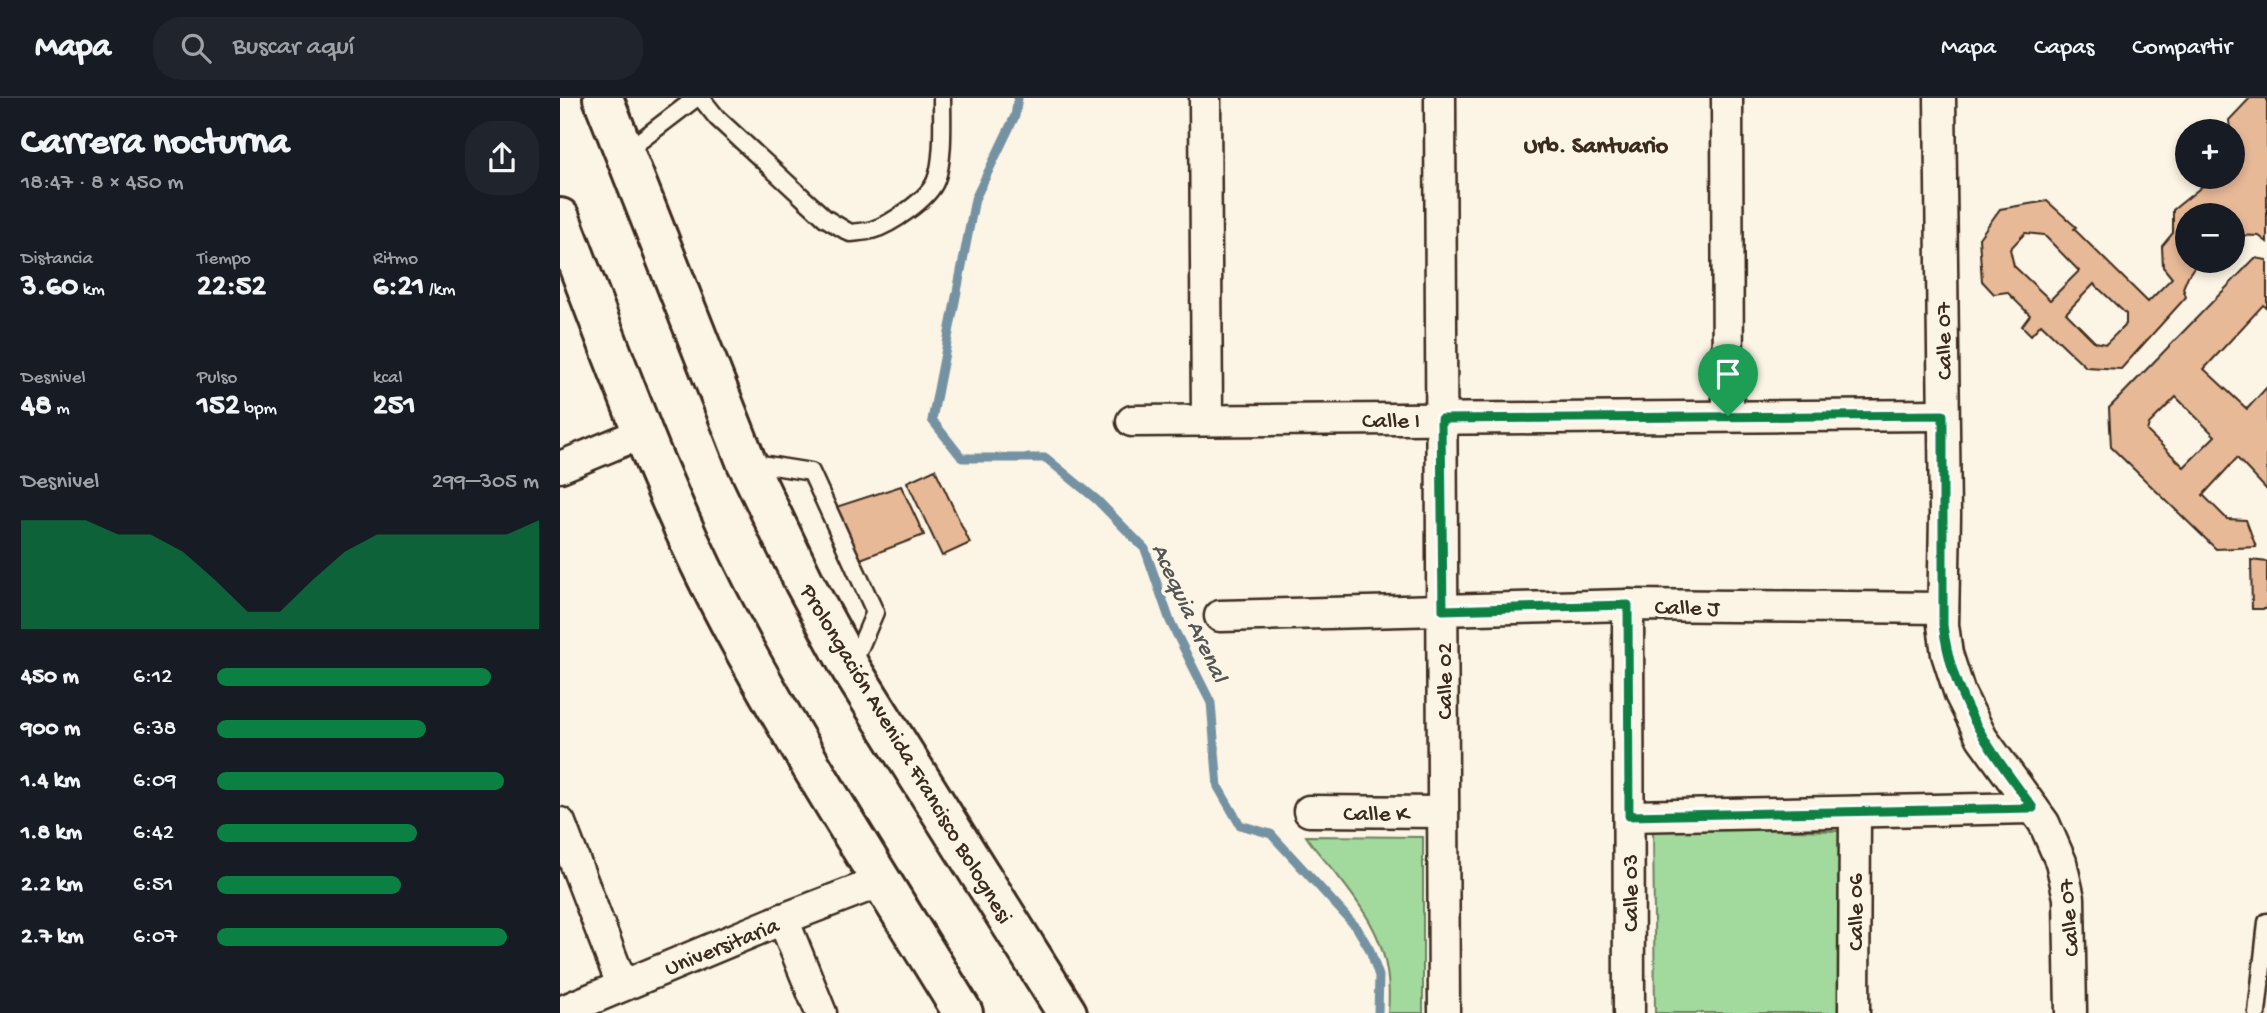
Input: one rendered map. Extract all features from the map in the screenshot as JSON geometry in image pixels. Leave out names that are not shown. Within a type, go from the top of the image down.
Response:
[{"type":"main road","name":"Prolongación Avenida Francisco Bolognesi","points":[[612,104],[624,153],[746,461],[804,582],[851,668],[1067,1013]]},
{"type":"main road","points":[[560,218],[692,547],[729,621],[773,700],[963,1013]]},
{"type":"street","points":[[1206,98],[1207,420]]},
{"type":"street","name":"Calle 02","points":[[1440,98],[1444,1013]]},
{"type":"street","points":[[1727,98],[1728,416]]},
{"type":"street","name":"Calle 07","points":[[1940,98],[1943,608],[1947,654],[1961,694],[1982,738],[2043,823],[2061,862],[2069,898],[2071,1013]]},
{"type":"street","name":"Calle I","points":[[1132,421],[1943,415]]},
{"type":"street","points":[[560,467],[644,432]]},
{"type":"street","name":"Calle J","points":[[1220,616],[1628,605],[1943,608]]},
{"type":"street","name":"Calle 03","points":[[1628,605],[1629,1013]]},
{"type":"street","points":[[1629,816],[2033,808]]},
{"type":"street","name":"Calle K","points":[[1309,811],[1443,812]]},
{"type":"street","name":"Calle 06","points":[[1854,1013],[1855,812]]},
{"type":"street","points":[[560,823],[622,985]]},
{"type":"street","name":"Universitaria","points":[[560,1012],[783,919],[882,881]]},
{"type":"street","points":[[783,919],[821,1013]]},
{"type":"lane","points":[[624,153],[698,98],[825,218],[850,233],[873,230],[912,208],[936,181],[942,144],[942,98]]},
{"type":"lane","points":[[746,461],[811,472],[875,612],[851,668]]},
{"type":"lane","points":[[2257,1013],[2267,922]]},
{"type":"green space","points":[[1653,827],[1841,831],[1839,1013],[1655,1013]]},
{"type":"green space","points":[[1306,836],[1423,837],[1423,1013],[1388,1013],[1387,971],[1377,936],[1358,903]]},
{"type":"building","points":[[2250,98],[2267,98],[2267,242],[2259,236],[2245,235],[2245,203],[2182,203],[2199,189],[2245,189],[2245,119],[2230,119]]},
{"type":"building","points":[[2047,201],[2076,227],[2074,229],[2148,302],[2172,278],[2163,267],[2162,246],[2173,233],[2175,208],[2175,273],[2190,273],[2183,288],[2186,297],[2121,369],[2086,367],[2041,324],[2031,335],[2022,326],[2030,315],[2007,292],[1994,294],[1982,281],[1979,238],[2000,209]],"holes":[[[2025,233],[2044,235],[2079,271],[2050,300],[2014,266],[2010,249]],[[2094,284],[2126,314],[2126,324],[2106,344],[2095,342],[2066,313]]]},
{"type":"building","points":[[2255,258],[2267,260],[2267,308],[2263,305],[2204,369],[2247,409],[2267,387],[2267,490],[2237,458],[2203,495],[2227,519],[2246,520],[2256,547],[2216,549],[2111,447],[2109,408],[2240,273],[2245,273],[2245,268]],"holes":[[[2176,397],[2215,436],[2184,467],[2147,431],[2149,424]]]},
{"type":"building","points":[[935,469],[970,543],[942,556],[907,482]]},
{"type":"building","points":[[901,486],[924,535],[858,560],[836,507]]},
{"type":"building","points":[[2251,560],[2267,562],[2267,609],[2252,609]]},
{"type":"waterway","name":"Acequia Arenal","points":[[1018,98],[1015,116],[975,199],[932,420],[962,458],[1046,458],[1097,500],[1145,549],[1170,621],[1211,703],[1218,787],[1240,825],[1271,834],[1357,928],[1370,950],[1379,976],[1378,1013]]},
{"type":"district","name":"Urb. Santuario","points":[[1596,144]]},
{"type":"route","points":[[1943,415],[1943,625],[1947,654],[1961,694],[1982,738],[2033,808],[1629,816],[1628,605],[1443,610],[1441,419],[1728,416],[1943,415]]}]
